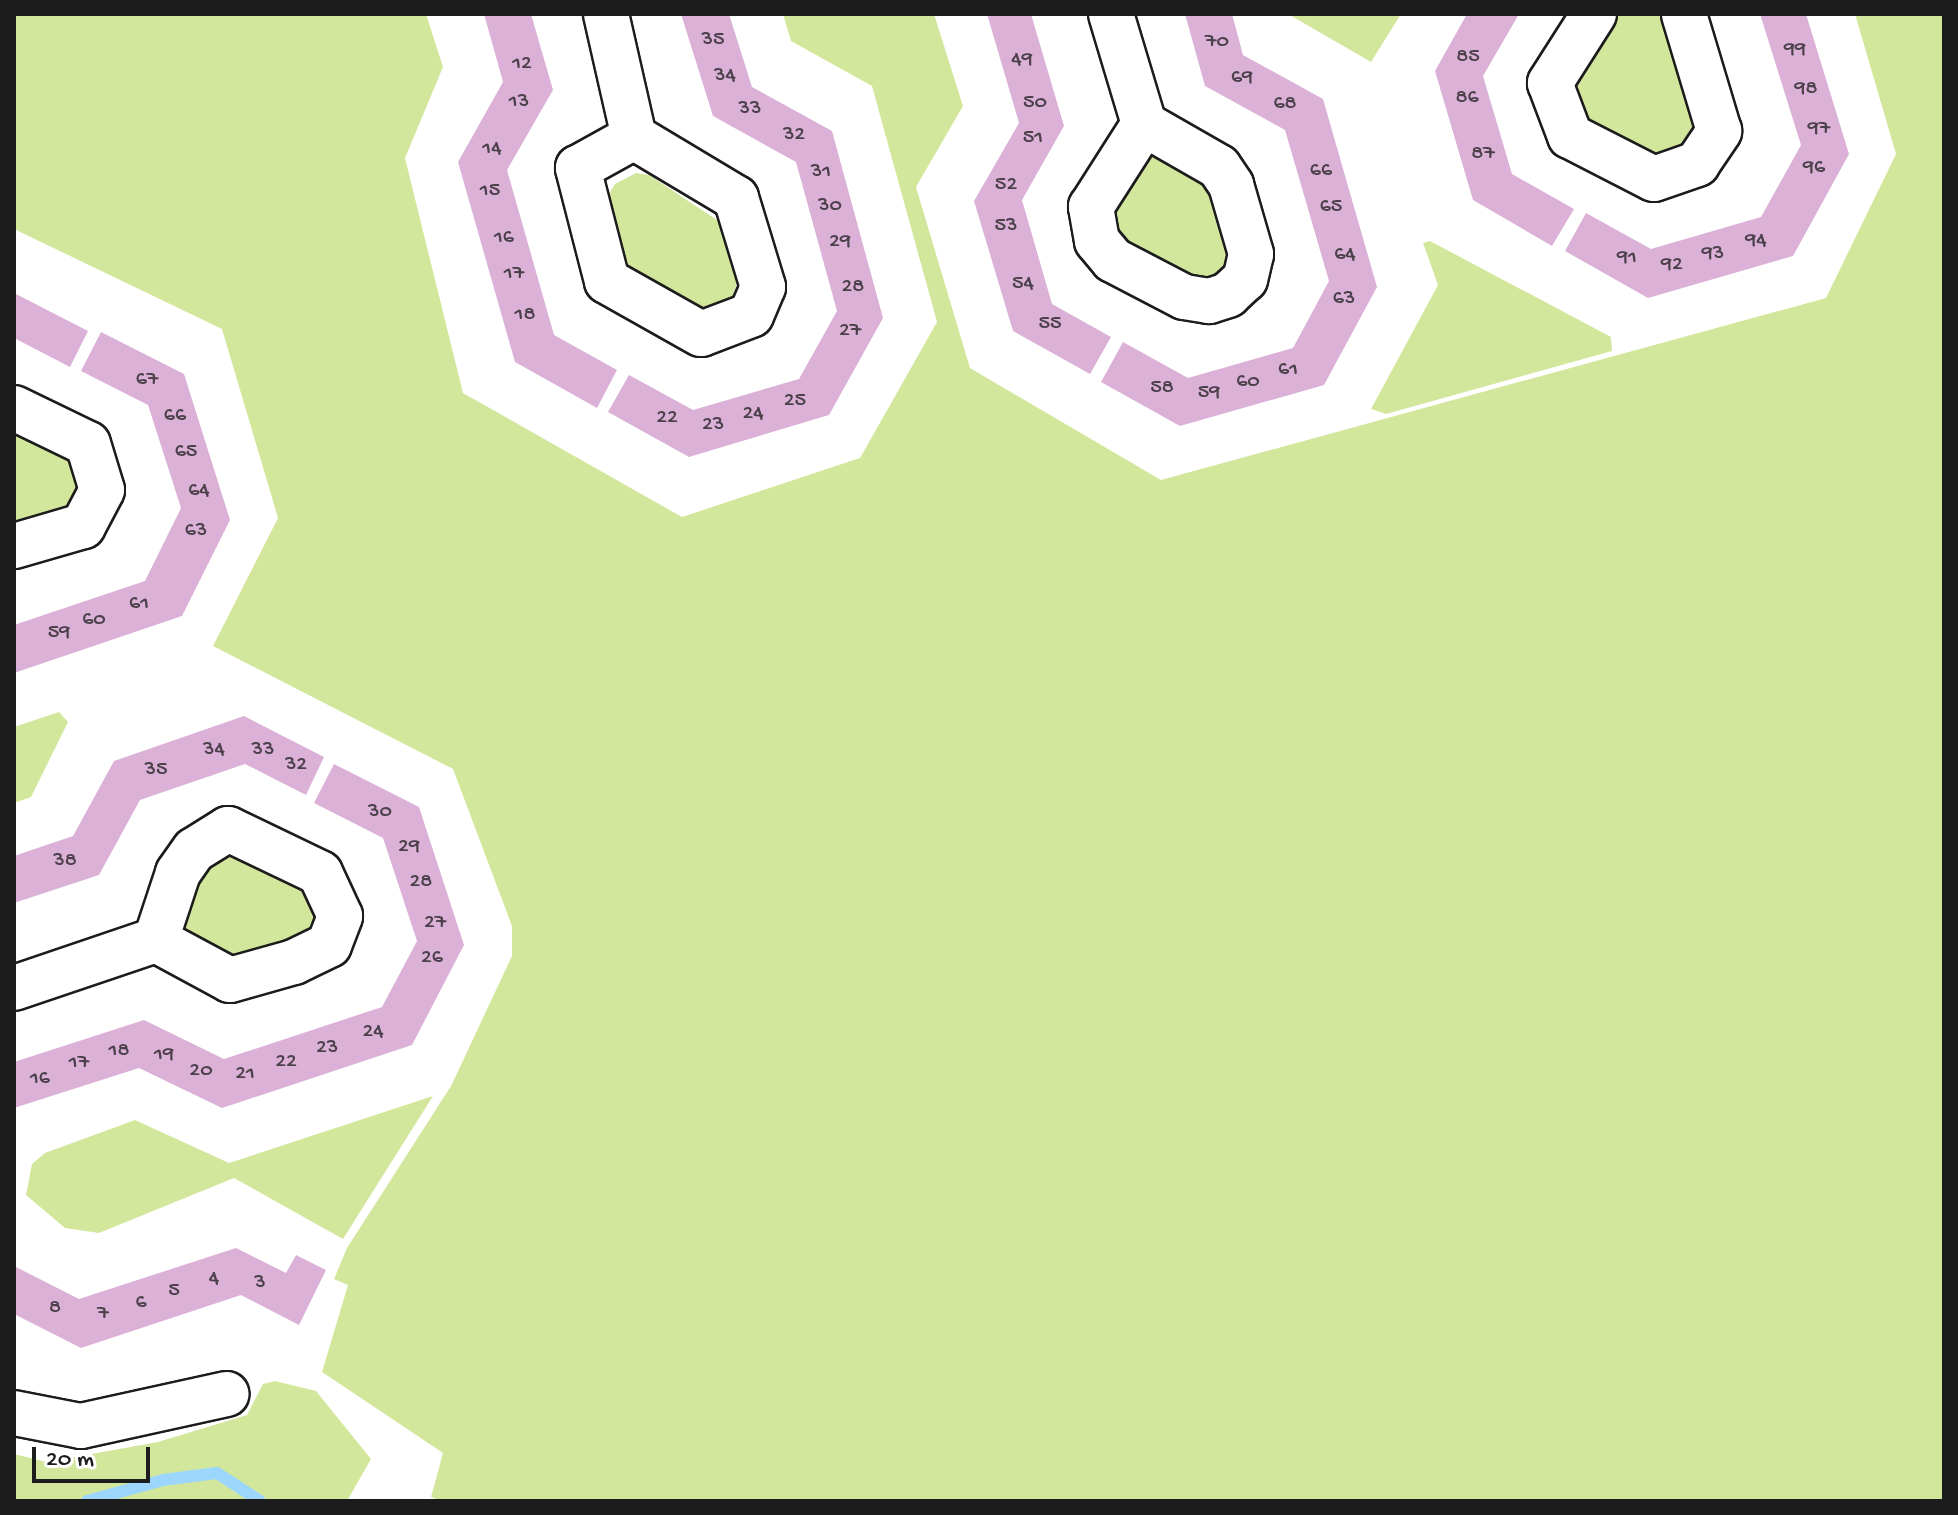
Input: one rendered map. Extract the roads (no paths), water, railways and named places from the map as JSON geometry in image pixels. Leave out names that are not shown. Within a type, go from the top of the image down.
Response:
[{"type":"street","points":[[606,14],[634,137],[736,198],[763,287],[751,315],[701,334],[607,281],[578,168],[634,137]]},
{"type":"street","points":[[1111,14],[1144,124]]},
{"type":"street","points":[[1594,14],[1550,83],[1570,136],[1654,179],[1697,164],[1719,131],[1684,14]]},
{"type":"street","points":[[14,408],[88,444],[102,490],[83,526],[14,546]]},
{"type":"street","points":[[14,988],[156,940]]},
{"type":"street","points":[[14,1413],[81,1426],[227,1394]]},
{"type":"waterway","points":[[87,1501],[163,1480],[217,1473],[260,1501]]}]
